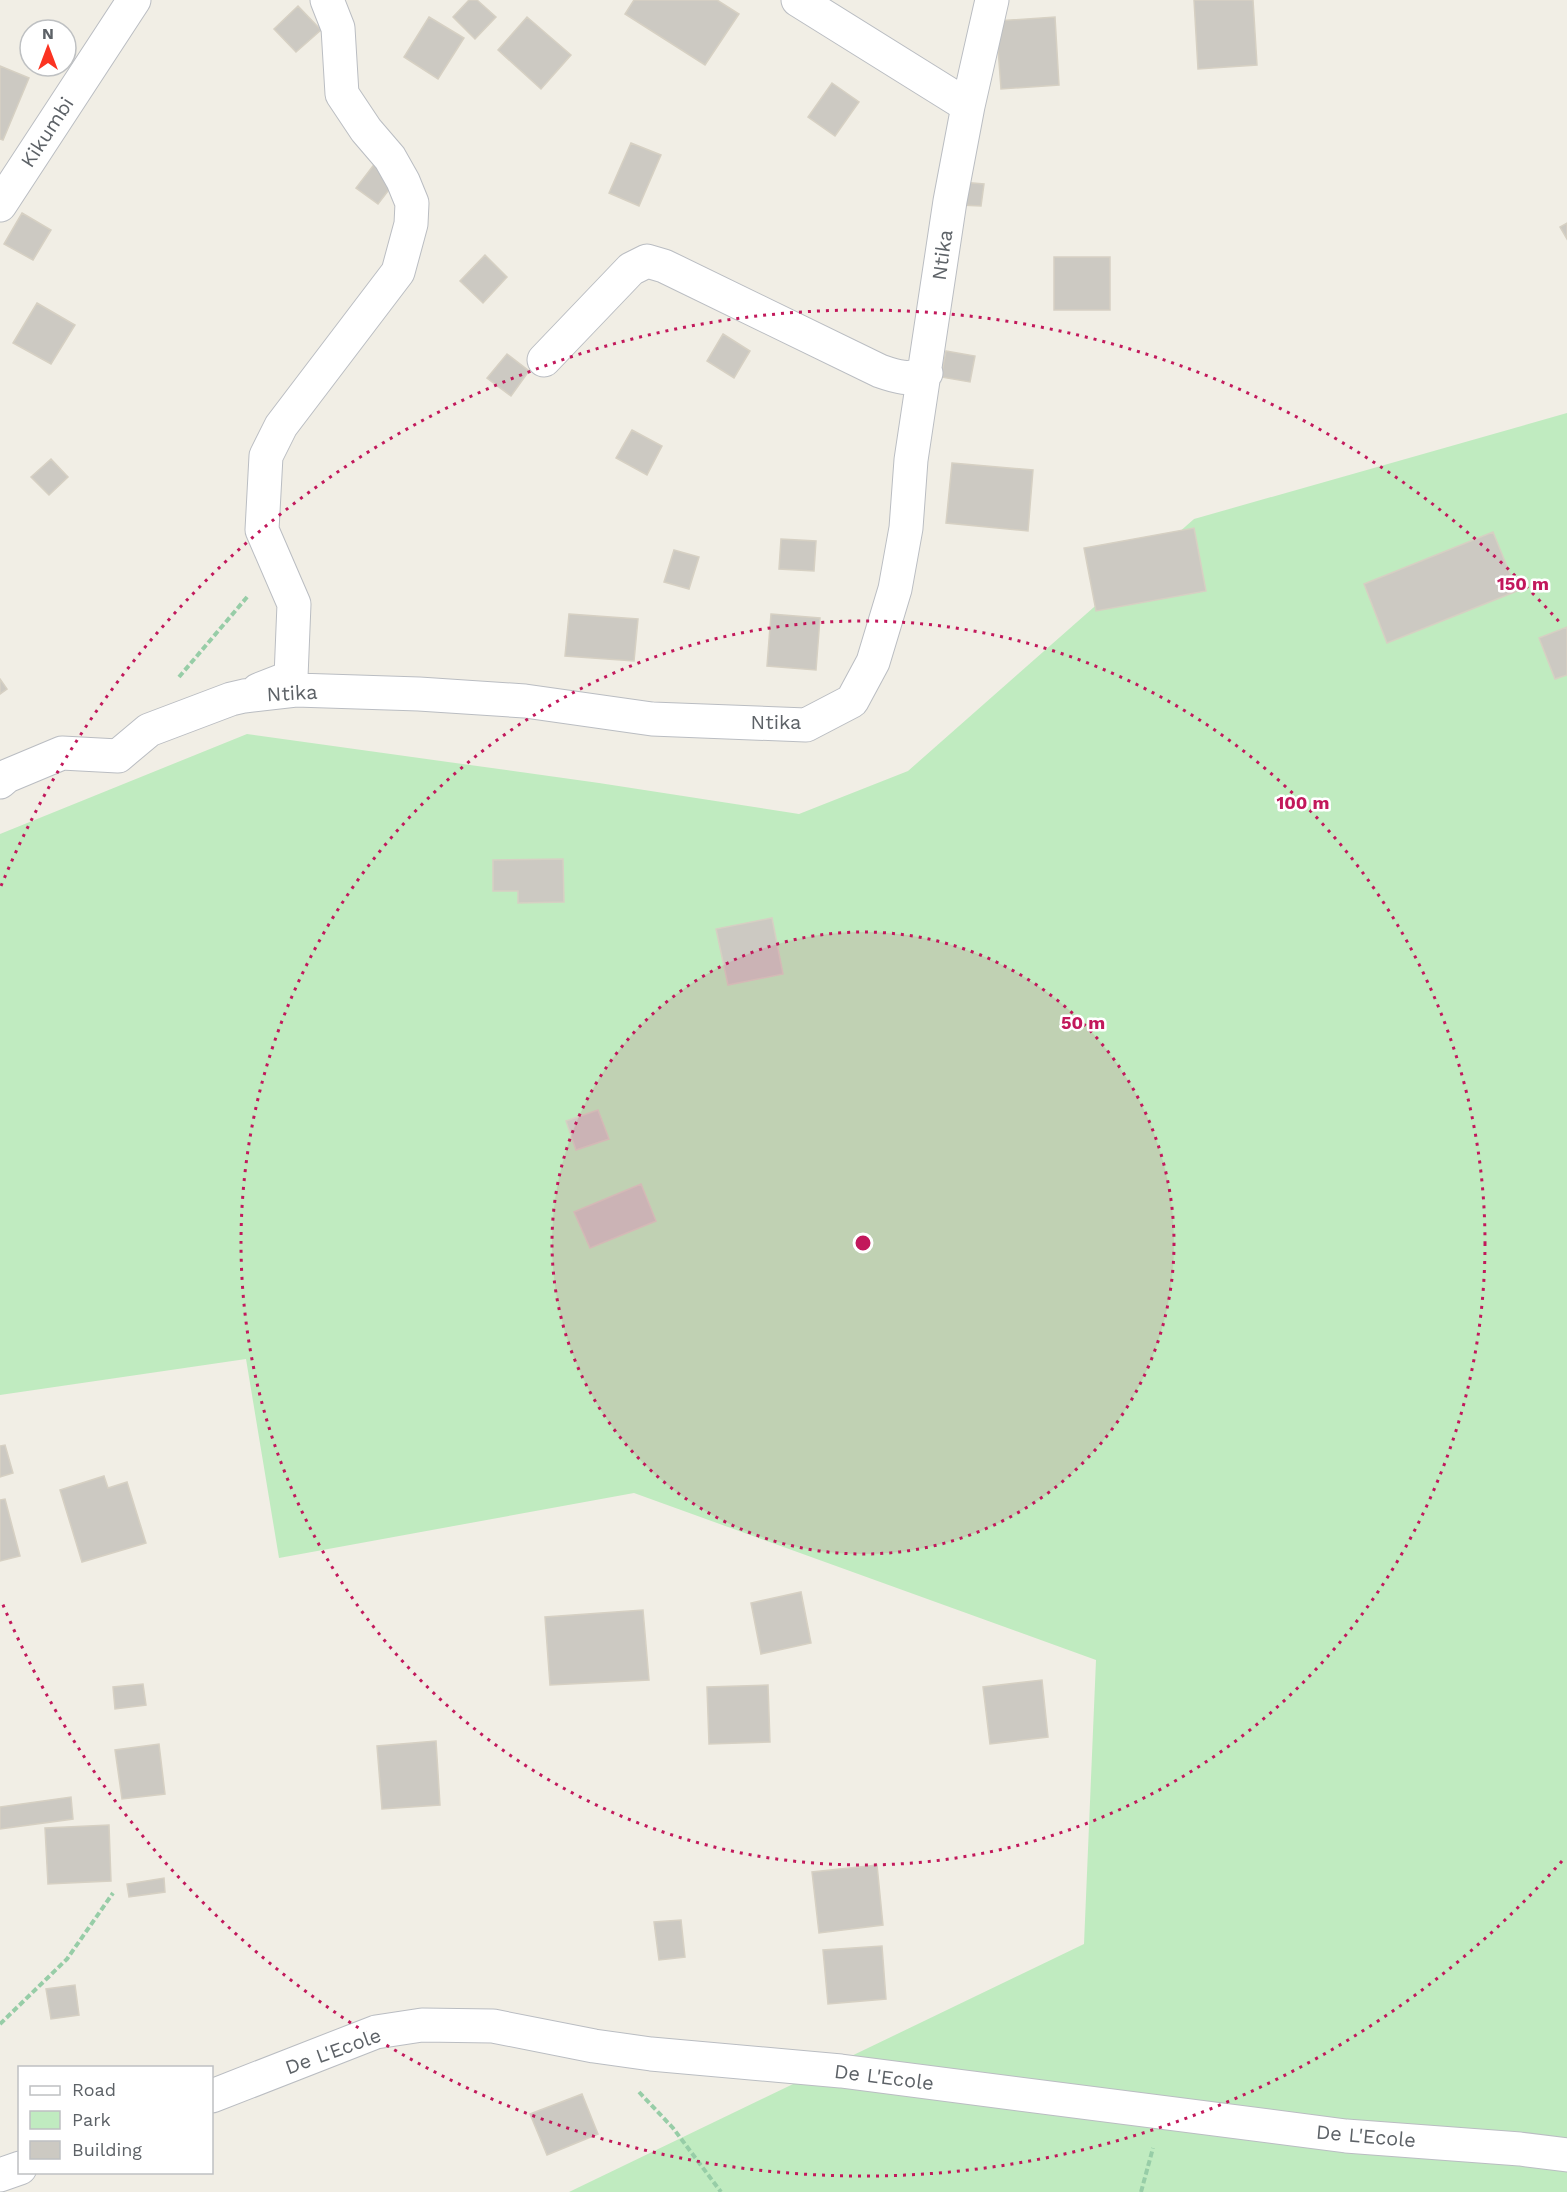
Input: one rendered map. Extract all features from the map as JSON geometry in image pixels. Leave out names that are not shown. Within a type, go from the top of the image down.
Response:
[{"type":"street","name":"Kikumbi","points":[[0,205],[134,0]]},
{"type":"street","points":[[231,699],[291,677],[294,604],[262,530],[266,456],[281,426],[398,272],[411,224],[412,203],[403,181],[390,158],[366,130],[342,94],[338,28],[327,0]]},
{"type":"street","points":[[798,0],[968,106]]},
{"type":"street","name":"Ntika","points":[[0,782],[7,776],[62,753],[118,756],[149,730],[231,699],[296,690],[419,694],[525,702],[652,719],[806,725],[852,702],[873,662],[894,589],[906,528],[911,460],[926,373],[950,201],[968,106],[992,0]]},
{"type":"street","points":[[544,360],[624,275],[647,261],[664,266],[880,372],[903,378],[914,378],[926,373]]},
{"type":"street","name":"De L'Ecole","points":[[213,2096],[376,2032],[422,2025],[493,2026],[594,2046],[651,2054],[841,2071],[1346,2136],[1520,2149],[1567,2155]]},
{"type":"street","points":[[0,2175],[18,2169]]},
{"type":"path","points":[[177,680],[277,564]]},
{"type":"path","points":[[0,2024],[66,1959],[113,1893]]},
{"type":"path","points":[[634,2087],[673,2128],[721,2192]]},
{"type":"green space","points":[[1567,413],[1567,2192],[569,2192],[1084,1944],[1096,1660],[634,1493],[279,1558],[246,1359],[0,1395],[0,834],[247,734],[599,783],[799,814],[908,771],[1194,519]]},
{"type":"building","points":[[469,0],[477,0],[496,17],[475,39],[453,17]]},
{"type":"building","points":[[634,0],[717,0],[739,14],[705,65],[625,14]]},
{"type":"building","points":[[1194,0],[1253,0],[1257,65],[1198,69]]},
{"type":"building","points":[[298,6],[321,30],[296,52],[274,29]]},
{"type":"building","points":[[429,17],[464,38],[438,79],[404,57]]},
{"type":"building","points":[[527,17],[571,55],[541,89],[498,50]]},
{"type":"building","points":[[1055,17],[1059,85],[1001,89],[996,21]]},
{"type":"building","points":[[0,66],[18,73],[18,78],[29,78],[3,140],[0,139]]},
{"type":"building","points":[[832,83],[859,102],[835,136],[808,117]]},
{"type":"building","points":[[631,143],[661,155],[639,206],[609,193]]},
{"type":"building","points":[[376,162],[398,178],[378,204],[356,188]]},
{"type":"building","points":[[961,182],[984,184],[981,206],[959,205]]},
{"type":"building","points":[[22,213],[51,230],[33,260],[4,244]]},
{"type":"building","points":[[1567,223],[1567,239],[1560,227]]},
{"type":"building","points":[[485,255],[507,277],[483,303],[460,281]]},
{"type":"building","points":[[1054,257],[1110,257],[1110,310],[1054,310]]},
{"type":"building","points":[[37,303],[75,325],[51,364],[13,343]]},
{"type":"building","points":[[723,334],[750,351],[734,378],[707,361]]},
{"type":"building","points":[[946,351],[975,356],[970,382],[941,377]]},
{"type":"building","points":[[507,354],[529,371],[511,396],[487,378]]},
{"type":"building","points":[[632,430],[662,446],[647,475],[616,458]]},
{"type":"building","points":[[51,459],[68,477],[49,495],[31,477]]},
{"type":"building","points":[[952,463],[1033,470],[1028,531],[946,523]]},
{"type":"building","points":[[1194,528],[1206,591],[1096,611],[1084,548]]},
{"type":"building","points":[[1493,532],[1517,591],[1387,643],[1364,584]]},
{"type":"building","points":[[781,539],[816,541],[814,571],[779,569]]},
{"type":"building","points":[[674,550],[699,557],[689,589],[664,582]]},
{"type":"building","points":[[569,614],[638,619],[634,661],[565,656]]},
{"type":"building","points":[[771,614],[820,618],[816,670],[767,666]]},
{"type":"building","points":[[1567,627],[1567,675],[1555,679],[1539,638]]},
{"type":"building","points":[[0,679],[7,689],[0,694]]},
{"type":"building","points":[[563,859],[564,902],[518,903],[518,891],[493,891],[493,860]]},
{"type":"building","points":[[772,918],[783,974],[728,985],[716,929]]},
{"type":"building","points":[[598,1110],[609,1139],[576,1150],[566,1121]]},
{"type":"building","points":[[641,1184],[656,1221],[590,1248],[574,1212]]},
{"type":"building","points":[[5,1445],[13,1473],[0,1477],[0,1446]]},
{"type":"building","points":[[104,1476],[108,1488],[127,1482],[146,1543],[82,1562],[60,1490]]},
{"type":"building","points":[[5,1499],[20,1556],[0,1561],[0,1500]]},
{"type":"building","points":[[801,1592],[811,1643],[761,1654],[751,1603]]},
{"type":"building","points":[[643,1610],[649,1680],[550,1685],[545,1617]]},
{"type":"building","points":[[1042,1680],[1048,1737],[990,1744],[983,1687]]},
{"type":"building","points":[[143,1684],[146,1705],[115,1709],[113,1687]]},
{"type":"building","points":[[768,1685],[770,1742],[709,1744],[707,1687]]},
{"type":"building","points":[[436,1741],[440,1805],[382,1809],[377,1746]]},
{"type":"building","points":[[159,1744],[165,1794],[122,1799],[115,1750]]},
{"type":"building","points":[[71,1797],[73,1819],[0,1829],[0,1807]]},
{"type":"building","points":[[109,1825],[111,1881],[48,1884],[45,1828]]},
{"type":"building","points":[[877,1865],[883,1925],[819,1933],[812,1872]]},
{"type":"building","points":[[164,1878],[165,1892],[129,1897],[127,1884]]},
{"type":"building","points":[[681,1920],[685,1957],[659,1960],[654,1922]]},
{"type":"building","points":[[882,1946],[886,1999],[828,2004],[823,1950]]},
{"type":"building","points":[[75,1985],[79,2015],[51,2019],[46,1989]]},
{"type":"building","points":[[582,2094],[598,2134],[547,2155],[530,2114]]}]
